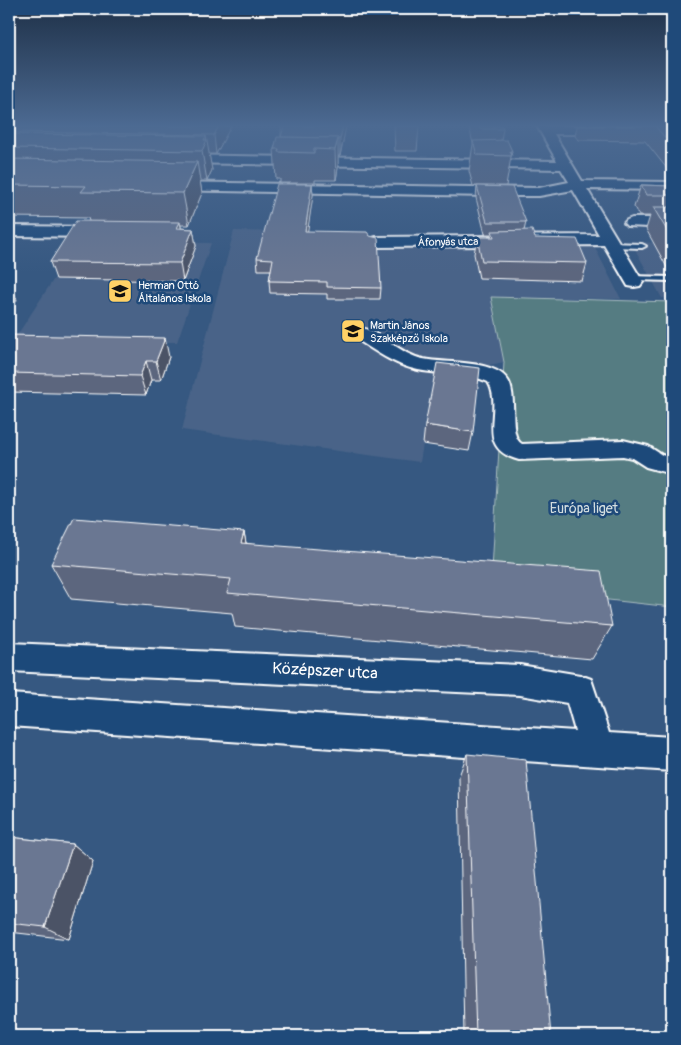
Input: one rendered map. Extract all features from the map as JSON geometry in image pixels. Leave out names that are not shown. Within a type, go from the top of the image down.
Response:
[{"type":"street","points":[[572,175],[633,280]]},
{"type":"street","points":[[147,186],[539,192],[578,185],[672,186]]},
{"type":"street","points":[[585,198],[672,198]]},
{"type":"street","points":[[632,223],[672,223]]},
{"type":"street","points":[[9,230],[123,232]]},
{"type":"street","name":"Áfonyás utca","points":[[376,242],[611,243]]},
{"type":"street","points":[[362,334],[394,354],[419,364],[477,372],[495,378],[502,387],[506,442],[510,448],[519,452],[623,448],[640,452],[654,461],[672,466]]},
{"type":"street","name":"Középszer utca","points":[[9,657],[520,680],[580,690],[597,748]]},
{"type":"street","points":[[9,710],[672,754]]},
{"type":"lane","points":[[611,243],[642,246]]},
{"type":"lane","points":[[633,280],[672,279]]},
{"type":"shaded area","name":"Martin János Szakképző Iskola","points":[[234,231],[365,233],[366,246],[594,246],[621,299],[491,297],[504,362],[484,366],[476,387],[469,451],[423,444],[420,462],[182,430]]},
{"type":"shaded area","name":"Herman Ottó Általános Iskola","points":[[78,242],[211,243],[177,342],[14,340]]},
{"type":"shaded area","points":[[631,242],[672,243],[672,298],[662,298]]},
{"type":"green space","name":"Európa liget","points":[[491,297],[672,302],[672,607],[491,587],[504,362]]},
{"type":"building","points":[[9,175],[191,175],[183,193],[81,192],[86,186],[9,185]]},
{"type":"building","points":[[277,184],[312,184],[305,231],[367,232],[370,236],[378,238],[381,288],[327,287],[327,282],[269,281],[273,259],[257,258]]},
{"type":"building","points":[[641,185],[672,186],[672,195],[646,195]]},
{"type":"building","points":[[477,186],[512,187],[526,222],[487,222]]},
{"type":"building","points":[[653,207],[672,207],[672,239]]},
{"type":"building","points":[[76,221],[180,222],[177,228],[193,229],[180,263],[50,262]]},
{"type":"building","points":[[532,230],[535,238],[577,239],[587,263],[482,261],[477,237],[494,237],[492,231]]},
{"type":"building","points":[[9,335],[165,338],[156,361],[146,361],[140,376],[9,373]]},
{"type":"building","points":[[437,363],[480,368],[473,432],[425,425]]},
{"type":"building","points":[[74,518],[244,532],[241,543],[601,571],[612,626],[227,593],[231,579],[51,564]]},
{"type":"building","points":[[467,754],[526,760],[551,1036],[476,1036]]},
{"type":"building","points":[[9,837],[73,844],[45,927],[9,923]]},
{"type":"place","name":"Herman Ottó Általános Iskola","points":[[120,291]]},
{"type":"place","name":"Martin János Szakképző Iskola","points":[[353,331]]}]
